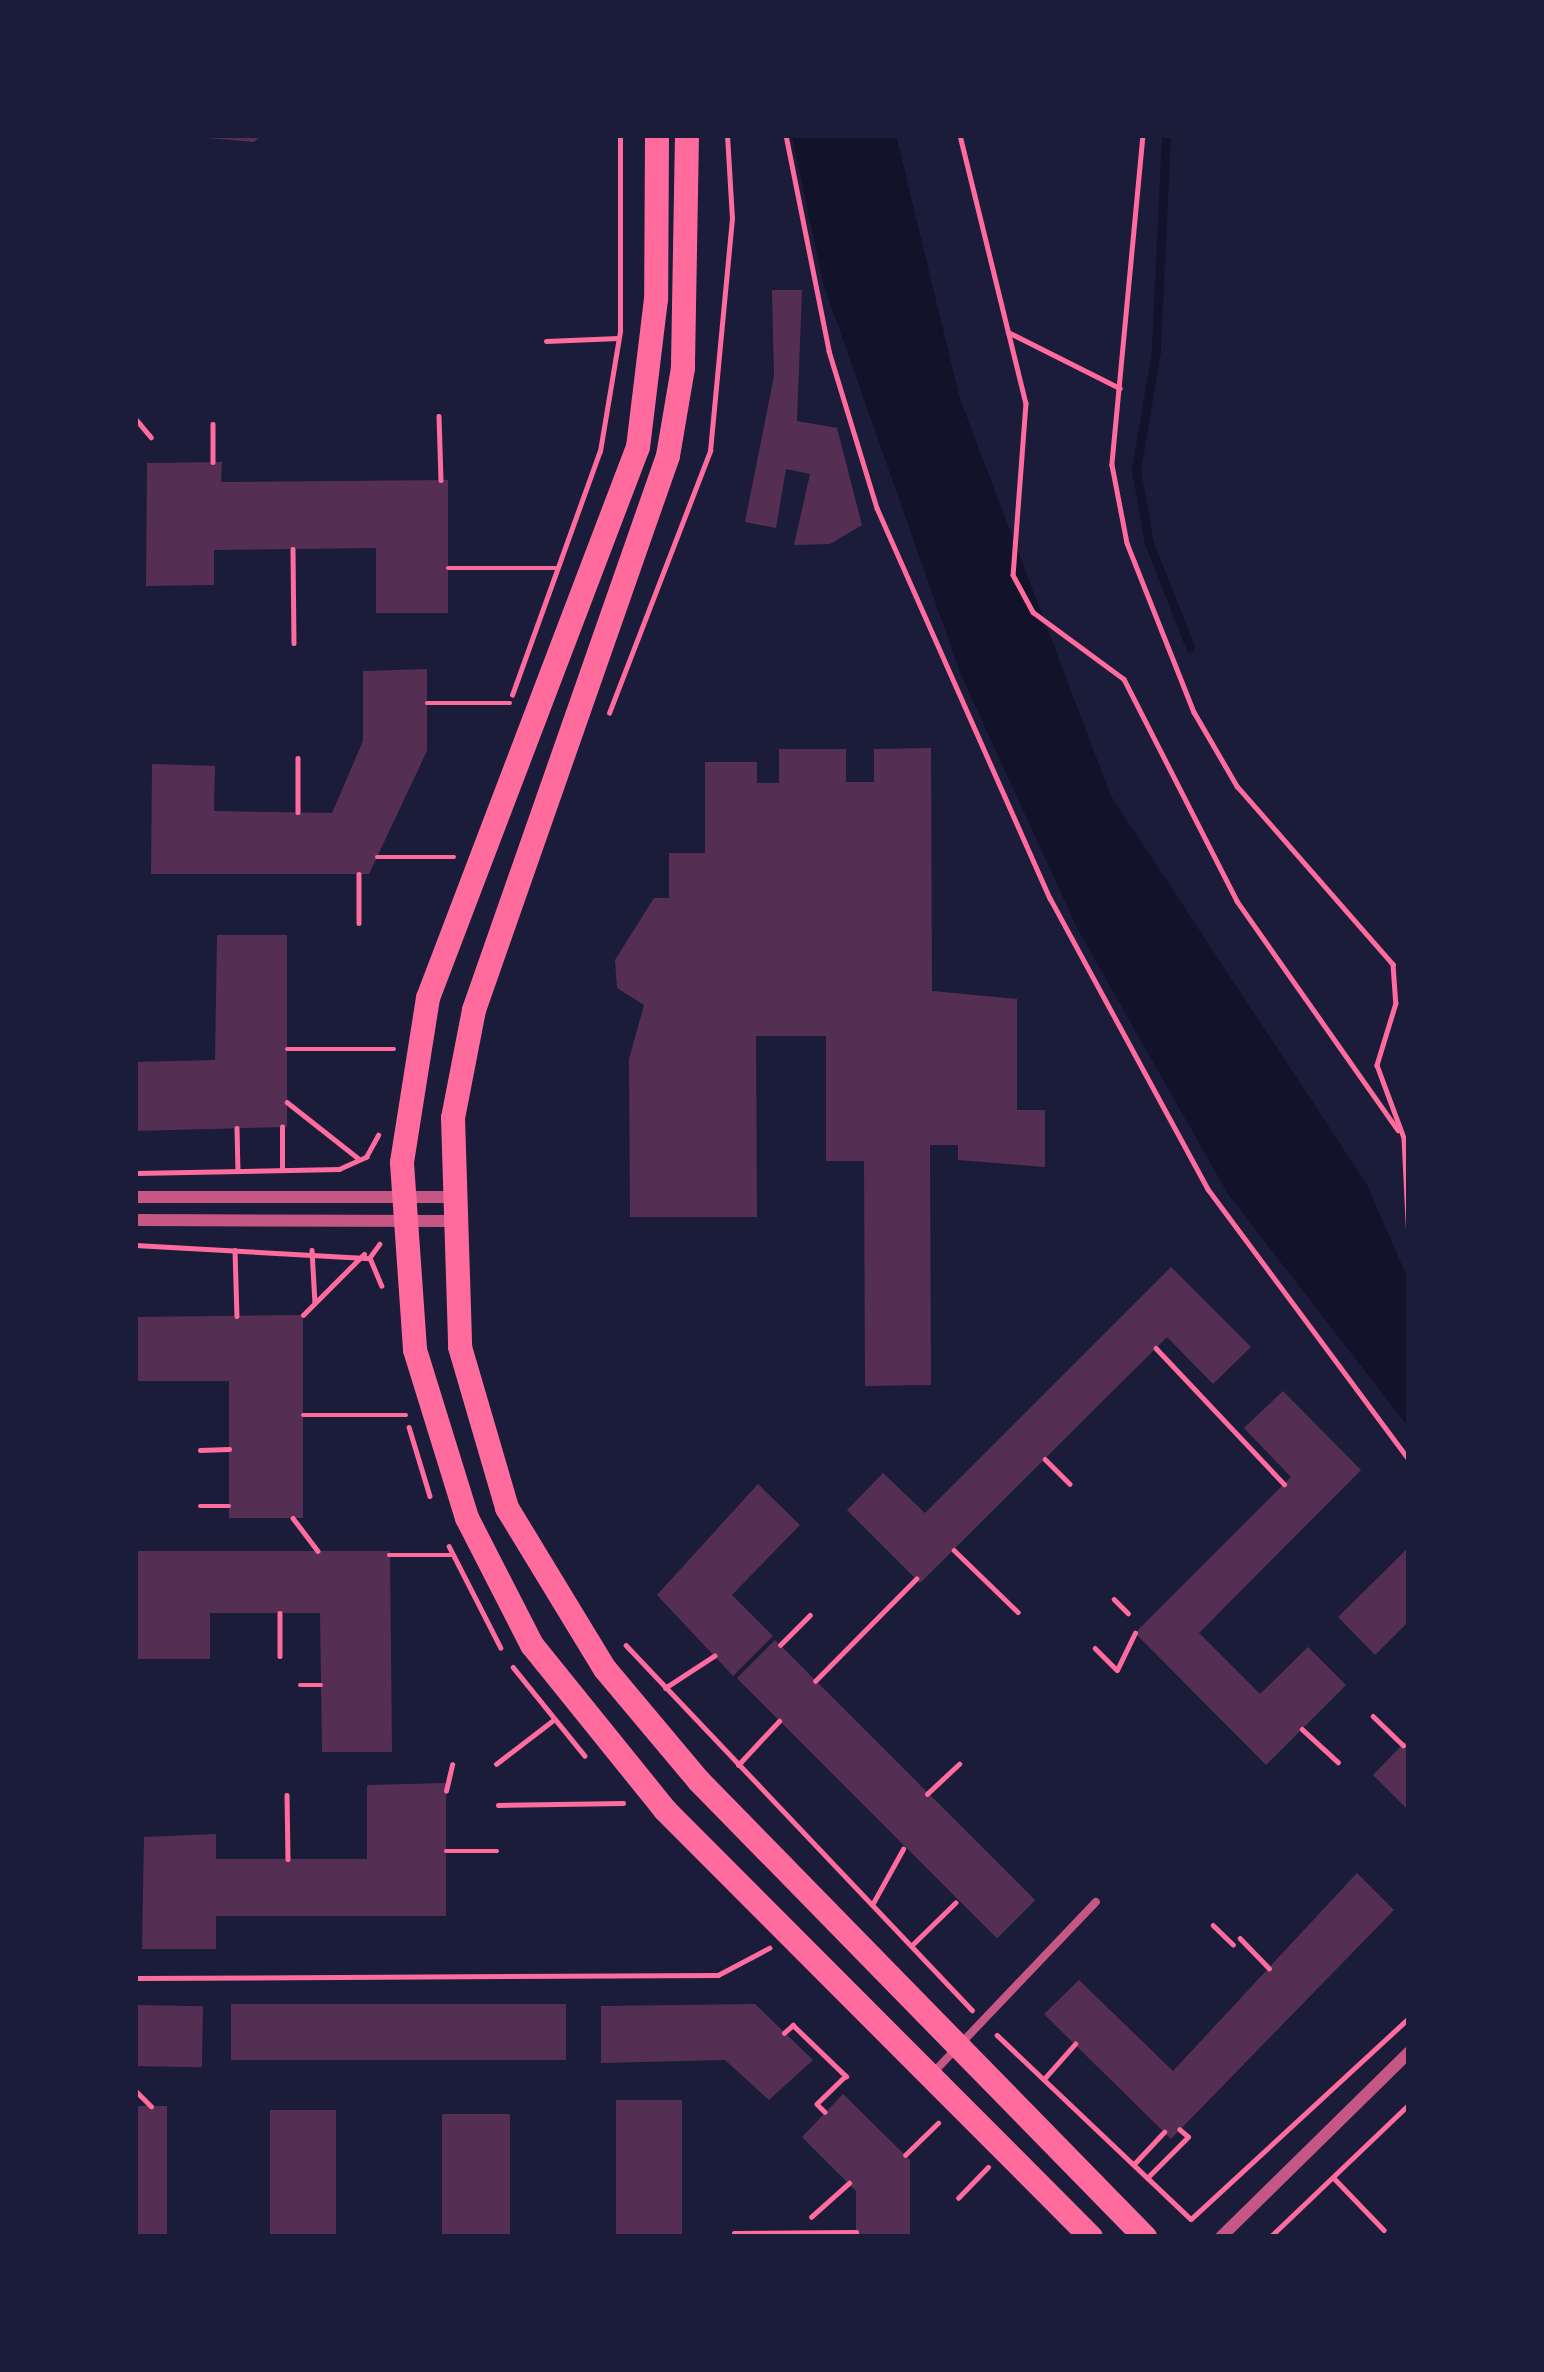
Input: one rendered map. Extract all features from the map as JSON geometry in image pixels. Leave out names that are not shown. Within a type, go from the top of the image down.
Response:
[{"type":"main road","points":[[657,135],[654,321],[638,447],[428,998],[401,1210],[415,1349],[491,1579],[650,1793],[1090,2237]]},
{"type":"main road","points":[[688,135],[682,368],[668,456],[474,1010],[450,1209],[460,1347],[489,1448],[568,1619],[683,1763],[1145,2237]]},
{"type":"street","points":[[135,1197],[450,1209]]},
{"type":"street","points":[[135,1220],[450,1209]]},
{"type":"street","points":[[1221,2237],[1409,2052]]},
{"type":"lane","points":[[930,2076],[1096,1902]]},
{"type":"path","points":[[502,725],[600,451],[619,338],[620,135]]},
{"type":"path","points":[[786,135],[829,352],[877,508],[1002,796],[1208,1189],[1409,1460]]},
{"type":"path","points":[[960,135],[1026,403],[1013,575],[1033,612],[1124,680],[1238,901],[1409,1144]]},
{"type":"path","points":[[1143,135],[1112,465],[1127,543],[1194,712],[1237,786],[1393,964],[1396,1003],[1377,1065],[1404,1138],[1409,1241]]},
{"type":"path","points":[[1006,331],[1120,388]]},
{"type":"path","points":[[546,341],[619,338]]},
{"type":"path","points":[[439,416],[441,480]]},
{"type":"path","points":[[135,418],[152,437]]},
{"type":"path","points":[[213,424],[213,462]]},
{"type":"path","points":[[293,549],[294,643]]},
{"type":"path","points":[[448,568],[558,568]]},
{"type":"path","points":[[427,703],[509,703]]},
{"type":"path","points":[[298,758],[298,812]]},
{"type":"path","points":[[450,868],[462,835]]},
{"type":"path","points":[[377,857],[454,857]]},
{"type":"path","points":[[359,874],[359,923]]},
{"type":"path","points":[[390,1070],[398,1031]]},
{"type":"path","points":[[287,1049],[394,1049]]},
{"type":"path","points":[[287,1102],[359,1160]]},
{"type":"path","points":[[359,1160],[379,1125]]},
{"type":"path","points":[[282,1127],[282,1169]]},
{"type":"path","points":[[237,1128],[238,1171]]},
{"type":"path","points":[[135,1173],[282,1169],[359,1160]]},
{"type":"path","points":[[135,1245],[367,1256],[303,1315]]},
{"type":"path","points":[[235,1247],[237,1316]]},
{"type":"path","points":[[312,1250],[315,1303]]},
{"type":"path","points":[[1156,1348],[1284,1484]]},
{"type":"path","points":[[303,1415],[406,1415]]},
{"type":"path","points":[[200,1450],[229,1449]]},
{"type":"path","points":[[1045,1459],[1070,1484]]},
{"type":"path","points":[[200,1506],[229,1506]]},
{"type":"path","points":[[293,1518],[318,1551]]},
{"type":"path","points":[[954,1550],[1018,1612]]},
{"type":"path","points":[[389,1555],[453,1555]]},
{"type":"path","points":[[815,1681],[916,1579]]},
{"type":"path","points":[[1114,1599],[1128,1612]]},
{"type":"path","points":[[280,1613],[280,1656]]},
{"type":"path","points":[[780,1645],[810,1615]]},
{"type":"path","points":[[1095,1648],[1117,1670],[1135,1633]]},
{"type":"path","points":[[626,1646],[981,2019],[1191,2219],[1409,2018]]},
{"type":"path","points":[[664,1688],[714,1656]]},
{"type":"path","points":[[300,1684],[321,1684]]},
{"type":"path","points":[[1373,1716],[1402,1745]]},
{"type":"path","points":[[496,1764],[552,1721]]},
{"type":"path","points":[[738,1765],[779,1721]]},
{"type":"path","points":[[1303,1729],[1337,1762]]},
{"type":"path","points":[[927,1794],[958,1764]]},
{"type":"path","points":[[446,1791],[452,1765]]},
{"type":"path","points":[[286,1795],[288,1859]]},
{"type":"path","points":[[498,1805],[629,1802]]},
{"type":"path","points":[[872,1905],[903,1849]]},
{"type":"path","points":[[446,1851],[497,1851]]},
{"type":"path","points":[[911,1946],[955,1903]]},
{"type":"path","points":[[1213,1925],[1233,1944]]},
{"type":"path","points":[[1240,1938],[1269,1968]]},
{"type":"path","points":[[135,1978],[718,1975],[769,1948]]},
{"type":"path","points":[[784,2033],[793,2025],[846,2075],[817,2104],[825,2112]]},
{"type":"path","points":[[1044,2079],[1075,2044]]},
{"type":"path","points":[[135,2090],[152,2106]]},
{"type":"path","points":[[1270,2237],[1409,2104]]},
{"type":"path","points":[[904,2155],[938,2123]]},
{"type":"path","points":[[1148,2178],[1188,2137],[1180,2130]]},
{"type":"path","points":[[1134,2164],[1164,2132]]},
{"type":"path","points":[[1333,2177],[1384,2230]]},
{"type":"path","points":[[958,2198],[978,2178]]},
{"type":"path","points":[[811,2217],[849,2183]]},
{"type":"path","points":[[734,2233],[856,2232]]},
{"type":"shaded area","points":[[792,135],[896,135],[960,399],[1111,796],[1366,1183],[1409,1281],[1409,1428],[1228,1194],[1078,930],[961,675],[823,283]]},
{"type":"building","points":[[172,135],[261,135],[254,142]]},
{"type":"building","points":[[772,290],[802,290],[797,421],[837,428],[862,525],[830,544],[794,545],[810,474],[786,469],[776,528],[745,522],[774,376]]},
{"type":"building","points":[[222,462],[221,482],[448,480],[448,613],[376,613],[376,548],[214,550],[214,585],[146,586],[147,463]]},
{"type":"building","points":[[427,669],[427,751],[369,874],[151,874],[152,764],[215,766],[214,811],[332,813],[363,741],[363,671]]},
{"type":"building","points":[[931,748],[932,991],[1017,999],[1017,1110],[1045,1110],[1045,1167],[958,1160],[958,1145],[930,1145],[931,1385],[865,1386],[864,1161],[826,1161],[826,1036],[756,1036],[757,1217],[630,1217],[629,1059],[644,1005],[617,988],[615,960],[654,898],[669,898],[669,853],[705,853],[705,762],[757,762],[757,783],[779,783],[779,749],[846,749],[846,782],[874,782],[874,749]]},
{"type":"building","points":[[217,935],[287,935],[287,1127],[135,1131],[135,1062],[215,1060]]},
{"type":"building","points":[[1171,1267],[1251,1347],[1213,1384],[1167,1337],[920,1583],[847,1510],[883,1473],[925,1513]]},
{"type":"building","points":[[303,1315],[303,1518],[229,1518],[229,1381],[135,1381],[135,1317]]},
{"type":"building","points":[[1283,1391],[1361,1470],[1199,1633],[1260,1694],[1308,1647],[1346,1685],[1266,1765],[1135,1633],[1291,1477],[1244,1428]]},
{"type":"building","points":[[758,1484],[800,1525],[732,1595],[773,1636],[733,1676],[657,1595]]},
{"type":"building","points":[[1409,1547],[1409,1621],[1375,1655],[1338,1617]]},
{"type":"building","points":[[135,1551],[390,1551],[392,1752],[322,1752],[320,1613],[210,1613],[210,1659],[138,1659]]},
{"type":"building","points":[[775,1640],[1035,1900],[997,1938],[737,1678]]},
{"type":"building","points":[[1405,1742],[1409,1746],[1409,1811],[1373,1775]]},
{"type":"building","points":[[446,1783],[446,1916],[216,1916],[216,1949],[142,1949],[144,1837],[216,1834],[216,1859],[367,1859],[367,1785]]},
{"type":"building","points":[[1357,1873],[1394,1910],[1171,2139],[1044,2014],[1079,1980],[1173,2071]]},
{"type":"building","points":[[231,2004],[566,2004],[566,2060],[231,2060]]},
{"type":"building","points":[[755,2004],[813,2060],[769,2100],[725,2060],[601,2063],[601,2006]]},
{"type":"building","points":[[135,2005],[203,2006],[202,2067],[135,2066]]},
{"type":"building","points":[[843,2094],[910,2160],[910,2237],[856,2237],[856,2191],[802,2137]]},
{"type":"building","points":[[616,2100],[682,2100],[682,2237],[616,2237]]},
{"type":"building","points":[[135,2106],[167,2106],[167,2237],[135,2237]]},
{"type":"building","points":[[270,2110],[336,2110],[336,2237],[270,2237]]},
{"type":"building","points":[[442,2114],[510,2114],[510,2237],[442,2237]]},
{"type":"waterway","points":[[1166,135],[1156,351],[1136,470],[1149,543],[1190,647]]}]
